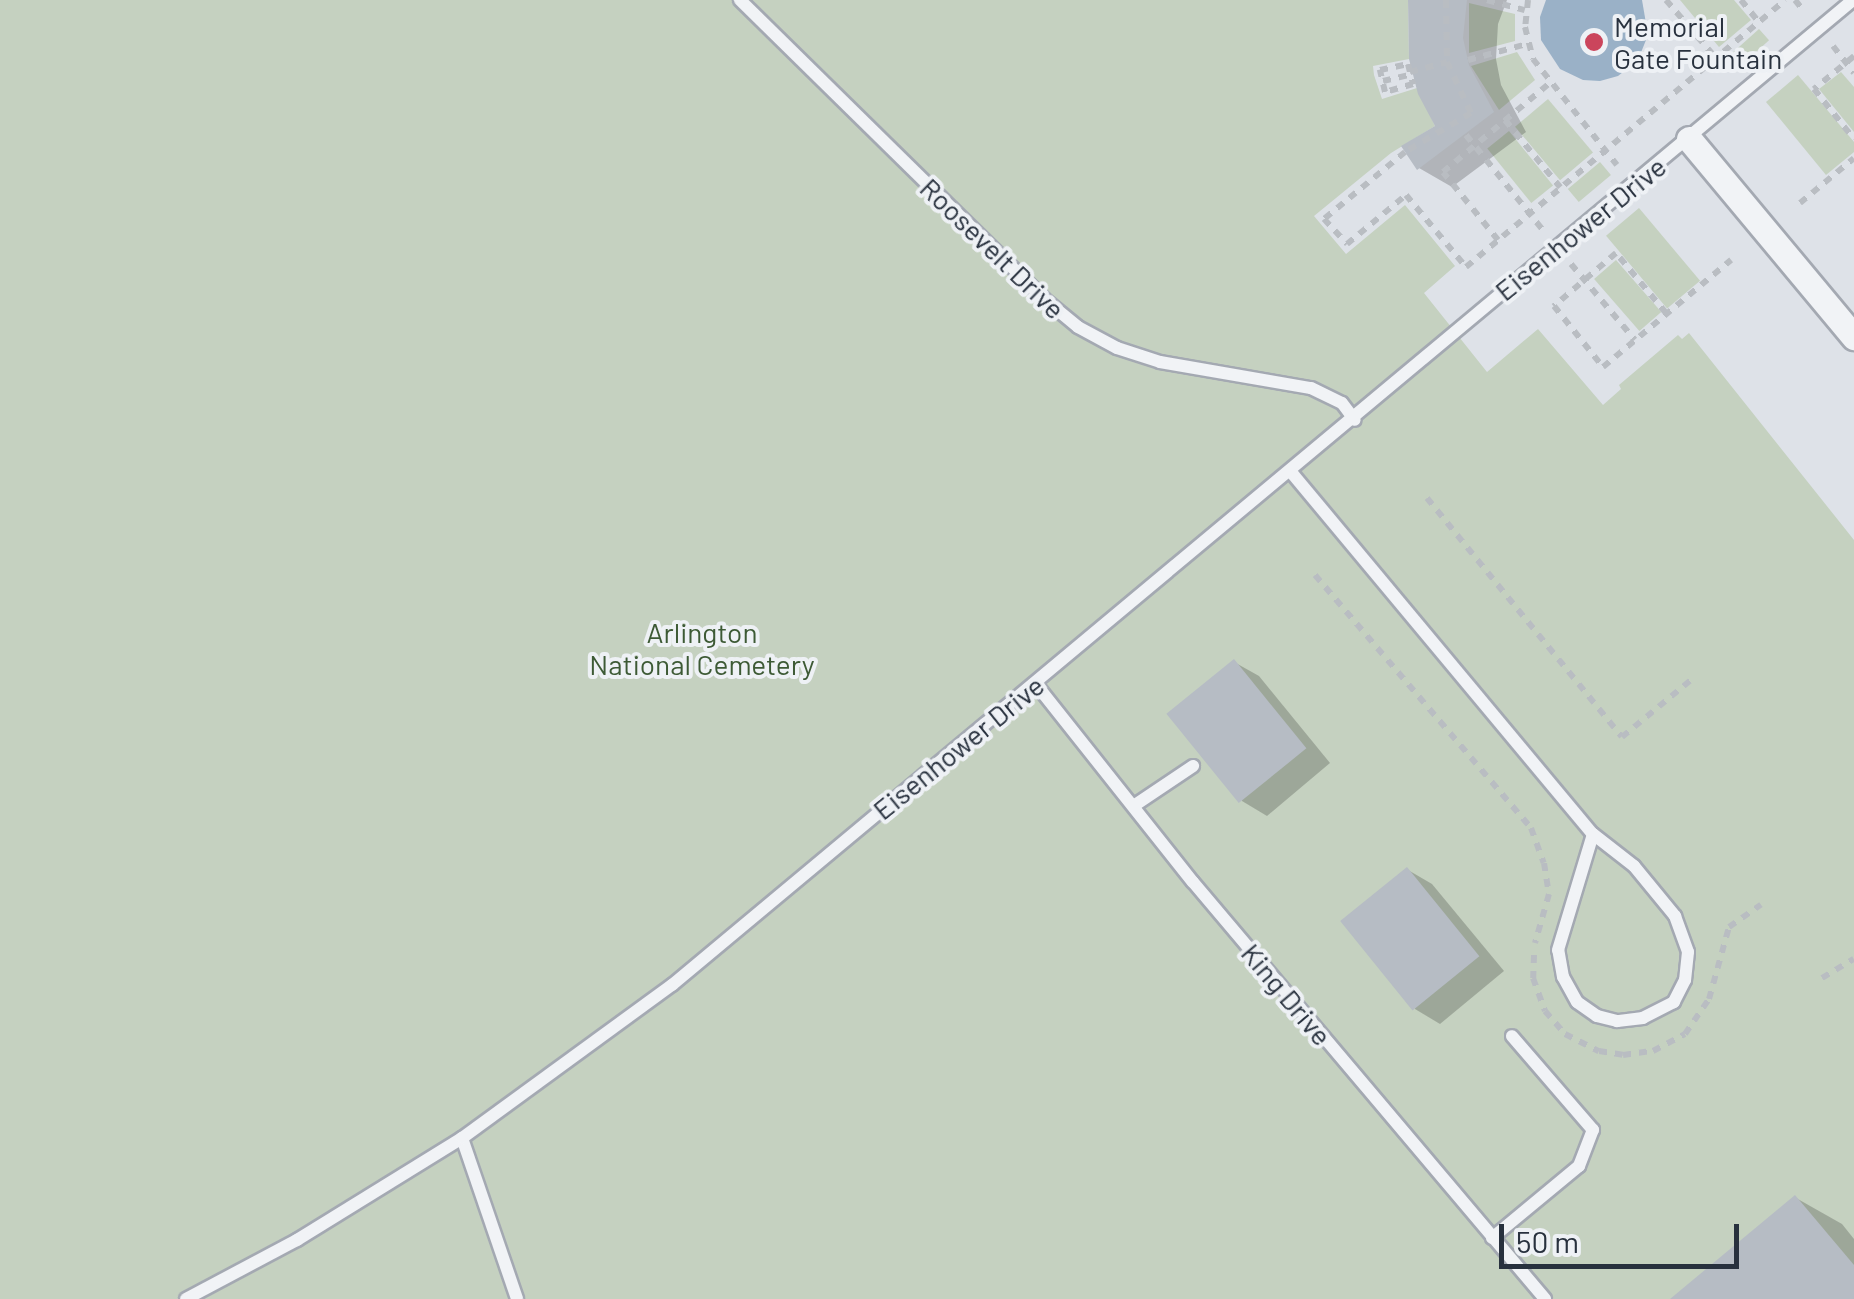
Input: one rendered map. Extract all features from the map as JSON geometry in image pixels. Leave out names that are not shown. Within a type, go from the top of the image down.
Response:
[{"type":"street","points":[[1688,139],[1854,337]]},
{"type":"lane","name":"Roosevelt Drive","points":[[740,0],[1030,286],[1078,327],[1118,348],[1160,362],[1311,388],[1342,403],[1355,420]]},
{"type":"lane","name":"Eisenhower Drive","points":[[186,1299],[296,1240],[462,1138],[672,986],[1854,0]]},
{"type":"lane","points":[[1291,472],[1593,834],[1634,866],[1675,916],[1686,939],[1688,966],[1674,1002],[1643,1018],[1617,1021],[1597,1016],[1577,1002],[1563,978],[1558,950],[1593,834]]},
{"type":"lane","name":"King Drive","points":[[1035,684],[1194,882],[1545,1299]]},
{"type":"lane","points":[[1135,805],[1193,766]]},
{"type":"lane","points":[[1492,1238],[1579,1166],[1593,1130],[1512,1036]]},
{"type":"lane","points":[[462,1138],[517,1299]]},
{"type":"path","points":[[1446,0],[1447,62],[1471,113],[1405,152],[1324,218],[1347,244],[1406,194],[1466,267],[1785,0]]},
{"type":"path","points":[[1486,0],[1525,10]]},
{"type":"path","points":[[1528,0],[1526,44],[1550,82],[1617,165]]},
{"type":"path","points":[[1666,0],[1728,72]]},
{"type":"path","points":[[1741,0],[1759,22]]},
{"type":"path","points":[[1794,0],[1803,10]]},
{"type":"path","points":[[1468,60],[1526,44]]},
{"type":"path","points":[[1833,46],[1854,73]]},
{"type":"path","points":[[1854,56],[1814,88],[1854,138]]},
{"type":"path","points":[[1383,81],[1447,62]]},
{"type":"path","points":[[1498,240],[1443,172],[1550,82]]},
{"type":"path","points":[[1505,120],[1560,187]]},
{"type":"path","points":[[1466,135],[1542,228]]},
{"type":"path","points":[[1800,203],[1854,158]]},
{"type":"path","points":[[1666,313],[1616,253],[1554,306],[1602,366],[1731,260]]},
{"type":"path","points":[[1571,264],[1635,340]]},
{"type":"path","points":[[1427,498],[1622,737],[1692,680]]},
{"type":"path","points":[[1315,575],[1531,828],[1544,863],[1548,894],[1536,935],[1533,978],[1545,1012],[1565,1034],[1598,1050],[1623,1055],[1653,1050],[1684,1034],[1709,999],[1729,926],[1760,905]]},
{"type":"path","points":[[1822,978],[1854,958]]},
{"type":"green space","name":"Arlington National Cemetery","points":[[0,0],[1408,0],[1409,59],[1373,66],[1374,75],[1382,99],[1417,88],[1435,126],[1391,153],[1314,216],[1346,254],[1405,205],[1455,266],[1424,293],[1487,372],[1538,329],[1603,405],[1621,389],[1619,385],[1678,335],[1682,339],[1689,333],[1854,540],[1854,1299],[0,1299]]},
{"type":"green space","points":[[1680,0],[1734,0],[1751,20],[1719,47]]},
{"type":"green space","points":[[1469,3],[1515,14],[1515,41],[1469,53]]},
{"type":"green space","points":[[1759,29],[1769,40],[1738,68],[1728,57]]},
{"type":"green space","points":[[1517,52],[1535,80],[1499,110],[1471,66]]},
{"type":"green space","points":[[1841,72],[1854,87],[1854,132],[1819,89]]},
{"type":"green space","points":[[1798,75],[1854,142],[1854,152],[1826,175],[1766,102]]},
{"type":"green space","points":[[1548,99],[1593,153],[1560,180],[1515,127]]},
{"type":"green space","points":[[1509,131],[1553,185],[1531,203],[1487,149]]},
{"type":"green space","points":[[1600,162],[1611,175],[1579,202],[1568,189]]},
{"type":"green space","points":[[1639,208],[1700,281],[1667,308],[1606,236]]},
{"type":"green space","points":[[1616,260],[1661,312],[1639,331],[1594,279]]},
{"type":"water","name":"Memorial Gate Fountain","points":[[1546,0],[1642,0],[1648,35],[1638,60],[1618,76],[1600,81],[1583,80],[1560,69],[1541,40],[1540,17]]},
{"type":"building","points":[[1408,0],[1467,0],[1463,38],[1469,65],[1494,112],[1417,170],[1401,146],[1435,126],[1418,94],[1409,59]]},
{"type":"building","points":[[1234,659],[1306,748],[1239,803],[1166,714]]},
{"type":"building","points":[[1407,867],[1479,956],[1413,1010],[1340,921]]},
{"type":"building","points":[[1795,1195],[1854,1265],[1854,1299],[1670,1299]]},
{"type":"place","name":"Memorial Gate Fountain","points":[[1594,42]]}]
